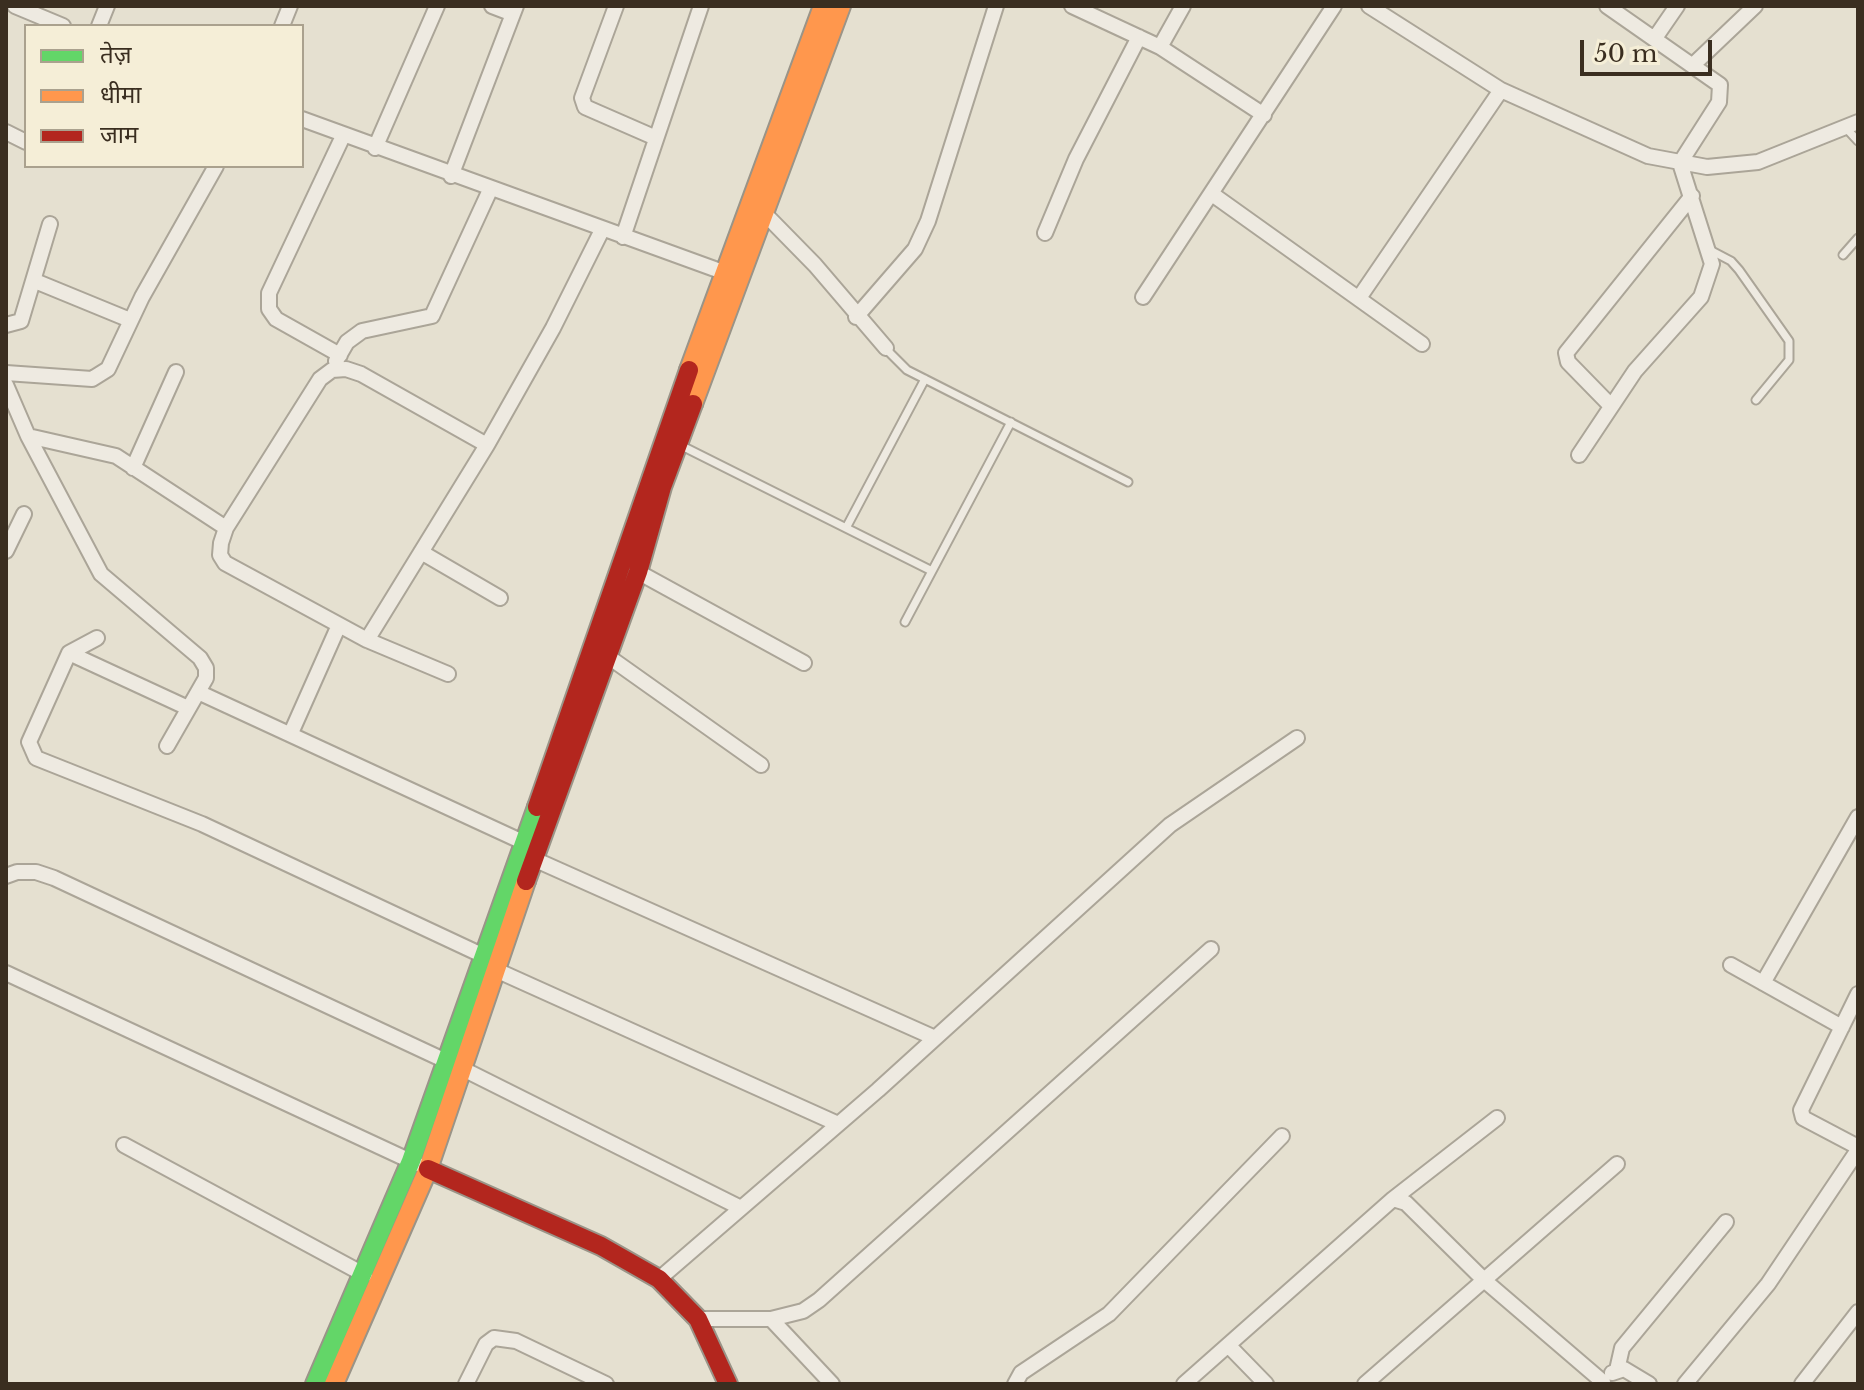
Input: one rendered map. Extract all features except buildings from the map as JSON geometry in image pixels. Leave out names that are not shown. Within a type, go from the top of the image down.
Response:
[{"type":"street","points":[[15,6],[58,24]]},
{"type":"street","points":[[375,148],[437,6]]},
{"type":"street","points":[[451,176],[514,10],[492,6]]},
{"type":"street","points":[[616,6],[582,98],[585,107],[656,138]]},
{"type":"street","points":[[623,237],[701,6]]},
{"type":"street","points":[[315,1384],[365,1275],[411,1161],[445,1061],[536,860],[606,655],[638,572],[731,275],[823,6]]},
{"type":"street","points":[[334,1384],[381,1283],[428,1169],[463,1069],[525,843],[590,647],[731,275],[764,213],[841,6]]},
{"type":"street","points":[[856,317],[915,249],[928,221],[996,6]]},
{"type":"street","points":[[1072,6],[1160,47],[1264,115]]},
{"type":"street","points":[[1160,47],[1183,6]]},
{"type":"street","points":[[1143,297],[1334,6]]},
{"type":"street","points":[[1369,6],[1501,90],[1648,156],[1707,167],[1758,162],[1851,124]]},
{"type":"street","points":[[1607,6],[1720,85],[1719,102],[1680,163]]},
{"type":"street","points":[[1655,38],[1677,6]]},
{"type":"street","points":[[1693,65],[1755,6]]},
{"type":"street","points":[[1045,233],[1076,159],[1139,37]]},
{"type":"street","points":[[1359,298],[1501,90]]},
{"type":"street","points":[[304,120],[451,176],[731,275]]},
{"type":"street","points":[[6,132],[24,141]]},
{"type":"street","points":[[340,355],[276,319],[269,309],[269,293],[343,136]]},
{"type":"street","points":[[1579,455],[1635,371],[1701,297],[1711,274],[1710,250],[1680,163]]},
{"type":"street","points":[[6,373],[92,379],[108,369],[130,320],[215,168]]},
{"type":"street","points":[[448,674],[367,640],[225,563],[220,555],[226,528],[320,379],[332,370],[347,342],[362,331],[432,316],[490,190]]},
{"type":"street","points":[[1212,194],[1422,344]]},
{"type":"street","points":[[1611,406],[1568,362],[1566,353],[1692,196]]},
{"type":"street","points":[[764,213],[815,265],[856,317],[886,348]]},
{"type":"street","points":[[6,325],[21,321],[50,224]]},
{"type":"street","points":[[367,640],[487,445],[553,328],[602,230]]},
{"type":"street","points":[[35,281],[130,320]]},
{"type":"street","points":[[332,370],[346,369],[361,374],[487,445]]},
{"type":"street","points":[[133,468],[176,372]]},
{"type":"street","points":[[6,385],[28,436],[101,574],[200,658],[206,678],[167,746]]},
{"type":"street","points":[[28,436],[98,449],[226,528]]},
{"type":"street","points":[[6,551],[24,514]]},
{"type":"street","points":[[421,552],[500,598]]},
{"type":"street","points":[[638,572],[804,663]]},
{"type":"street","points":[[291,733],[339,625]]},
{"type":"street","points":[[97,638],[69,653],[29,742],[36,758],[202,824],[490,963],[838,1124]]},
{"type":"street","points":[[69,653],[188,708]]},
{"type":"street","points":[[606,655],[761,765]]},
{"type":"street","points":[[198,692],[525,843],[536,860],[935,1038]]},
{"type":"street","points":[[659,1279],[935,1038],[1170,825],[1297,738]]},
{"type":"street","points":[[1763,983],[1858,817]]},
{"type":"street","points":[[6,876],[17,872],[36,872],[54,878],[463,1069],[741,1208]]},
{"type":"street","points":[[698,1319],[771,1319],[803,1311],[819,1300],[1211,949]]},
{"type":"street","points":[[1731,965],[1842,1027]]},
{"type":"street","points":[[6,973],[601,1246],[659,1279],[698,1319],[728,1384]]},
{"type":"street","points":[[1685,1384],[1768,1284],[1858,1148],[1803,1118],[1801,1110],[1858,994]]},
{"type":"street","points":[[1184,1384],[1393,1199],[1497,1118]]},
{"type":"street","points":[[1015,1384],[1021,1373],[1109,1314],[1282,1136]]},
{"type":"street","points":[[124,1145],[365,1275]]},
{"type":"street","points":[[1365,1384],[1617,1164]]},
{"type":"street","points":[[1393,1199],[1406,1203],[1484,1280],[1602,1383],[1617,1370],[1624,1369],[1649,1384]]},
{"type":"street","points":[[1617,1370],[1622,1348],[1726,1222]]},
{"type":"street","points":[[1802,1384],[1858,1312]]},
{"type":"street","points":[[771,1319],[832,1384]]},
{"type":"street","points":[[466,1384],[486,1344],[494,1338],[516,1341],[575,1377],[606,1384]]},
{"type":"street","points":[[1228,1345],[1266,1384]]},
{"type":"lane","points":[[1851,124],[1858,141]]},
{"type":"lane","points":[[1843,255],[1858,238]]},
{"type":"lane","points":[[1710,250],[1731,261],[1739,270],[1789,341],[1789,360],[1756,400]]},
{"type":"lane","points":[[886,348],[907,370],[1128,482]]},
{"type":"lane","points":[[846,528],[925,379]]},
{"type":"lane","points":[[905,622],[1011,422]]},
{"type":"lane","points":[[678,444],[932,571]]},
{"type":"traffic: fast","points":[[315,1384],[411,1161],[537,807]]},
{"type":"traffic: slow","points":[[689,370],[823,6]]},
{"type":"traffic: slow","points":[[693,404],[841,6]]},
{"type":"traffic: slow","points":[[334,1384],[428,1169],[526,881]]},
{"type":"traffic: jam","points":[[537,807],[689,370]]},
{"type":"traffic: jam","points":[[526,881],[638,572],[662,487],[693,404]]},
{"type":"traffic: jam","points":[[428,1169],[601,1246],[659,1279],[698,1319],[728,1384]]}]
